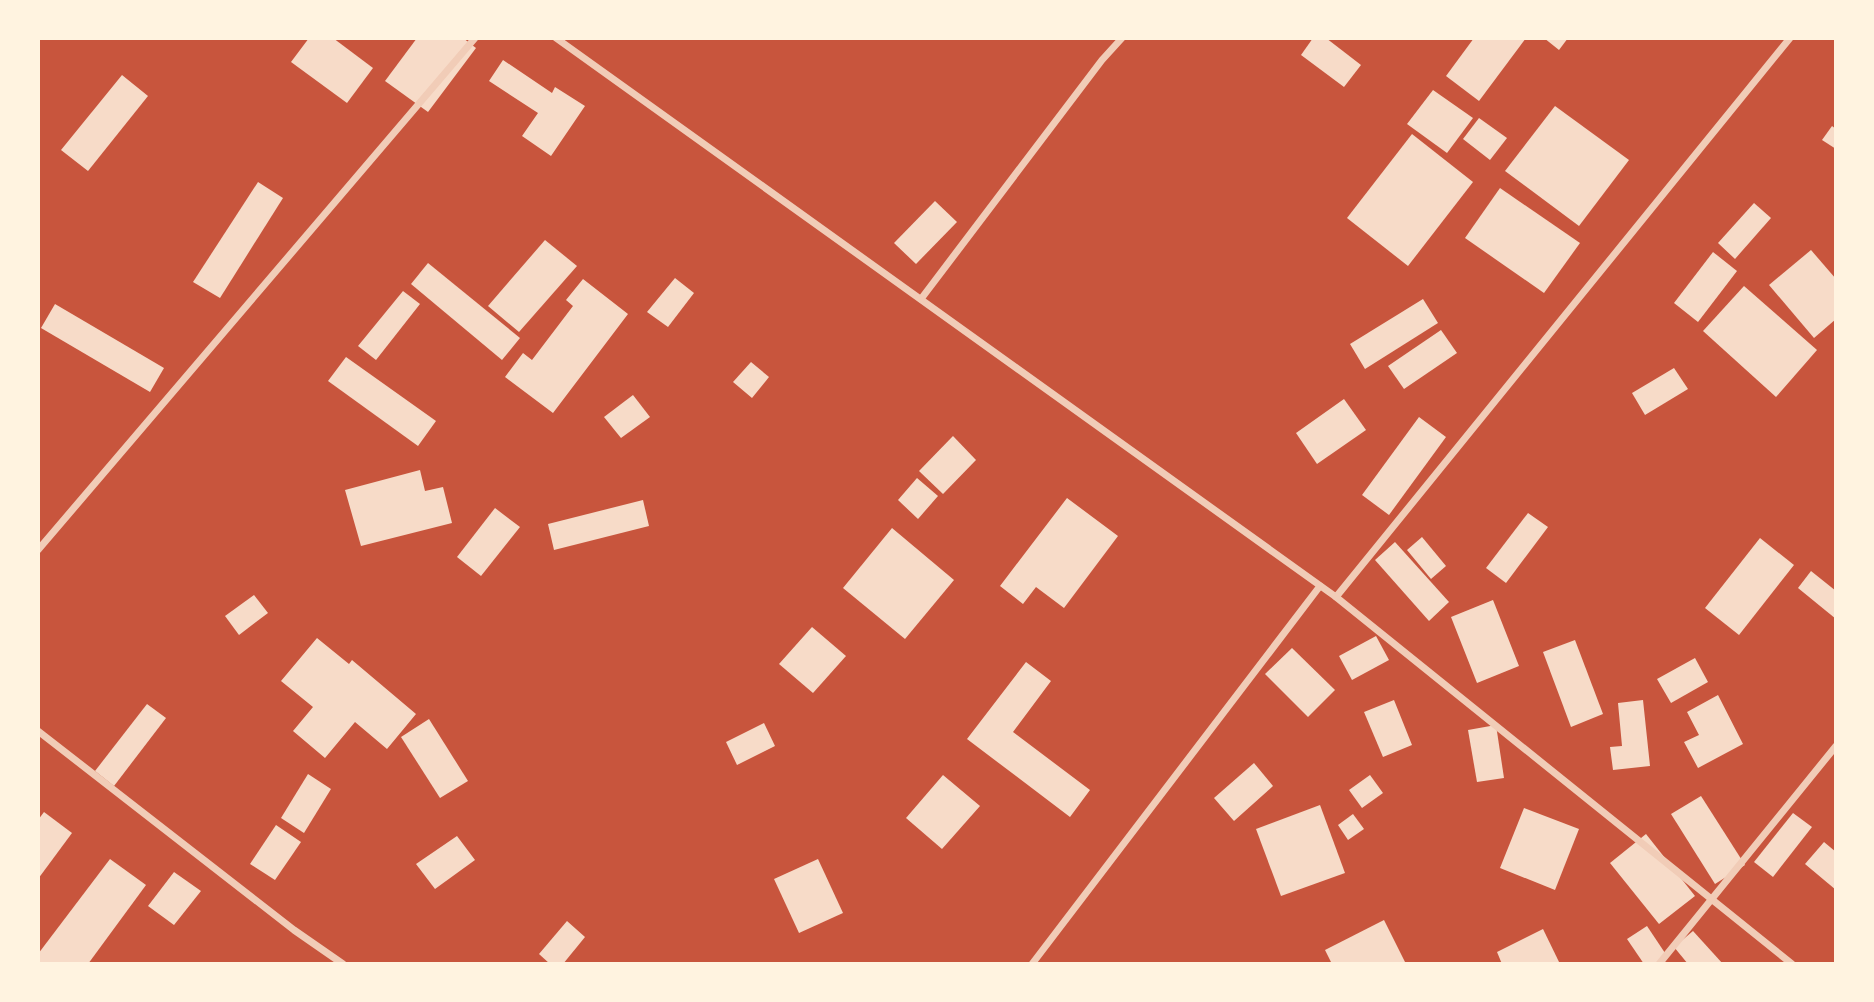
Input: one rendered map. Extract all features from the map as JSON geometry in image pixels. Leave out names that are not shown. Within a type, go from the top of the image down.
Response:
[{"type":"street","points":[[38,550],[475,38]]},
{"type":"street","points":[[556,38],[1336,597],[1792,964]]},
{"type":"street","points":[[921,299],[1122,38]]},
{"type":"street","points":[[1336,597],[1790,38]]},
{"type":"street","points":[[1032,964],[1321,586]]},
{"type":"street","points":[[38,731],[294,930],[343,964]]},
{"type":"street","points":[[1659,964],[1836,746]]},
{"type":"building","points":[[309,38],[333,38],[373,68],[347,103],[291,62]]},
{"type":"building","points":[[417,38],[463,38],[476,48],[428,112],[385,81]]},
{"type":"building","points":[[1313,38],[1326,38],[1361,65],[1344,87],[1301,55]]},
{"type":"building","points":[[1474,38],[1526,38],[1479,101],[1446,76]]},
{"type":"building","points":[[1544,38],[1568,38],[1559,50]]},
{"type":"building","points":[[503,60],[552,93],[555,87],[585,106],[551,156],[522,136],[538,113],[489,81]]},
{"type":"building","points":[[122,75],[148,96],[88,171],[61,150]]},
{"type":"building","points":[[1433,90],[1473,118],[1447,153],[1407,124]]},
{"type":"building","points":[[1555,106],[1629,160],[1579,226],[1505,171]]},
{"type":"building","points":[[1479,118],[1507,138],[1490,160],[1463,139]]},
{"type":"building","points":[[1832,126],[1836,129],[1836,149],[1822,140]]},
{"type":"building","points":[[1412,134],[1473,182],[1408,266],[1347,218]]},
{"type":"building","points":[[258,182],[283,198],[220,298],[193,282]]},
{"type":"building","points":[[1500,188],[1580,243],[1544,293],[1465,238]]},
{"type":"building","points":[[935,201],[957,222],[916,264],[894,243]]},
{"type":"building","points":[[1754,203],[1771,218],[1735,259],[1718,243]]},
{"type":"building","points":[[545,240],[577,266],[519,332],[488,306]]},
{"type":"building","points":[[1811,250],[1836,279],[1836,319],[1814,338],[1769,285]]},
{"type":"building","points":[[1713,252],[1737,271],[1698,322],[1674,303]]},
{"type":"building","points":[[428,263],[520,338],[502,360],[411,284]]},
{"type":"building","points":[[675,278],[694,293],[668,327],[647,312]]},
{"type":"building","points":[[583,279],[628,314],[553,413],[505,377],[523,353],[532,360],[573,306],[566,300]]},
{"type":"building","points":[[1744,286],[1817,350],[1776,397],[1703,331]]},
{"type":"building","points":[[403,291],[420,304],[376,360],[358,346]]},
{"type":"building","points":[[1423,299],[1438,323],[1365,369],[1350,344]]},
{"type":"building","points":[[55,304],[164,368],[150,392],[41,328]]},
{"type":"building","points":[[1441,330],[1457,353],[1404,389],[1388,366]]},
{"type":"building","points":[[346,357],[436,421],[418,446],[328,381]]},
{"type":"building","points":[[751,362],[769,377],[752,398],[733,382]]},
{"type":"building","points":[[1674,368],[1688,389],[1645,415],[1632,393]]},
{"type":"building","points":[[633,395],[650,417],[621,438],[604,417]]},
{"type":"building","points":[[1344,399],[1366,430],[1317,464],[1296,433]]},
{"type":"building","points":[[1419,417],[1446,437],[1389,515],[1362,495]]},
{"type":"building","points":[[953,436],[976,460],[943,494],[919,471]]},
{"type":"building","points":[[420,470],[425,491],[443,487],[452,523],[361,546],[345,490]]},
{"type":"building","points":[[917,478],[938,496],[918,519],[898,500]]},
{"type":"building","points":[[1067,498],[1118,536],[1064,608],[1036,587],[1023,604],[1000,586]]},
{"type":"building","points":[[643,500],[649,526],[554,550],[548,524]]},
{"type":"building","points":[[495,508],[520,527],[481,576],[457,557]]},
{"type":"building","points":[[1528,513],[1548,527],[1506,583],[1486,568]]},
{"type":"building","points":[[892,528],[954,580],[905,639],[843,588]]},
{"type":"building","points":[[1422,537],[1446,566],[1431,579],[1407,550]]},
{"type":"building","points":[[1760,538],[1794,565],[1739,635],[1705,608]]},
{"type":"building","points":[[1395,542],[1449,602],[1429,621],[1375,560]]},
{"type":"building","points":[[1811,571],[1836,591],[1836,619],[1798,588]]},
{"type":"building","points":[[254,595],[268,613],[239,635],[225,616]]},
{"type":"building","points":[[1493,600],[1519,666],[1477,683],[1451,617]]},
{"type":"building","points":[[812,627],[846,656],[813,693],[779,664]]},
{"type":"building","points":[[1376,636],[1389,660],[1352,680],[1339,656]]},
{"type":"building","points":[[317,638],[349,664],[352,660],[416,714],[387,749],[355,722],[325,758],[293,731],[313,707],[281,681]]},
{"type":"building","points":[[1575,640],[1603,714],[1571,727],[1543,652]]},
{"type":"building","points":[[1292,648],[1335,690],[1308,717],[1265,674]]},
{"type":"building","points":[[1695,658],[1708,682],[1671,703],[1657,679]]},
{"type":"building","points":[[1026,662],[1051,681],[1013,732],[1090,790],[1070,817],[967,739]]},
{"type":"building","points":[[1718,695],[1743,744],[1698,768],[1684,742],[1699,735],[1687,712]]},
{"type":"building","points":[[1394,700],[1412,745],[1383,757],[1364,712]]},
{"type":"building","points":[[1643,700],[1650,766],[1613,770],[1610,747],[1622,746],[1618,703]]},
{"type":"building","points":[[147,704],[166,718],[114,786],[95,771]]},
{"type":"building","points":[[429,719],[468,781],[440,798],[401,737]]},
{"type":"building","points":[[764,723],[775,746],[737,765],[726,742]]},
{"type":"building","points":[[1496,725],[1504,778],[1477,782],[1468,730]]},
{"type":"building","points":[[1254,763],[1273,786],[1234,821],[1214,798]]},
{"type":"building","points":[[308,774],[331,789],[304,833],[281,818]]},
{"type":"building","points":[[943,775],[980,806],[942,849],[906,818]]},
{"type":"building","points":[[1370,775],[1383,793],[1362,808],[1349,790]]},
{"type":"building","points":[[1701,796],[1745,865],[1715,884],[1671,814]]},
{"type":"building","points":[[1320,805],[1345,873],[1281,896],[1256,829]]},
{"type":"building","points":[[1524,808],[1579,829],[1555,890],[1500,868]]},
{"type":"building","points":[[44,812],[72,833],[38,879],[38,820]]},
{"type":"building","points":[[1793,813],[1812,827],[1773,877],[1754,862]]},
{"type":"building","points":[[1353,814],[1364,829],[1348,840],[1338,825]]},
{"type":"building","points":[[276,825],[301,842],[275,880],[250,864]]},
{"type":"building","points":[[1646,834],[1695,896],[1659,924],[1610,863]]},
{"type":"building","points":[[457,836],[475,860],[435,889],[416,864]]},
{"type":"building","points":[[1824,842],[1836,852],[1836,890],[1805,864]]},
{"type":"building","points":[[110,859],[146,885],[88,964],[42,964],[38,961],[38,954]]},
{"type":"building","points":[[818,859],[843,913],[799,933],[774,879]]},
{"type":"building","points":[[174,872],[201,891],[174,925],[148,906]]},
{"type":"building","points":[[1384,920],[1406,964],[1332,964],[1325,950]]},
{"type":"building","points":[[567,921],[585,937],[563,964],[550,964],[539,954]]},
{"type":"building","points":[[1647,926],[1667,956],[1656,964],[1644,964],[1627,939]]},
{"type":"building","points":[[1543,929],[1560,964],[1502,964],[1497,952]]},
{"type":"building","points":[[1693,931],[1723,964],[1688,964],[1674,947]]}]
